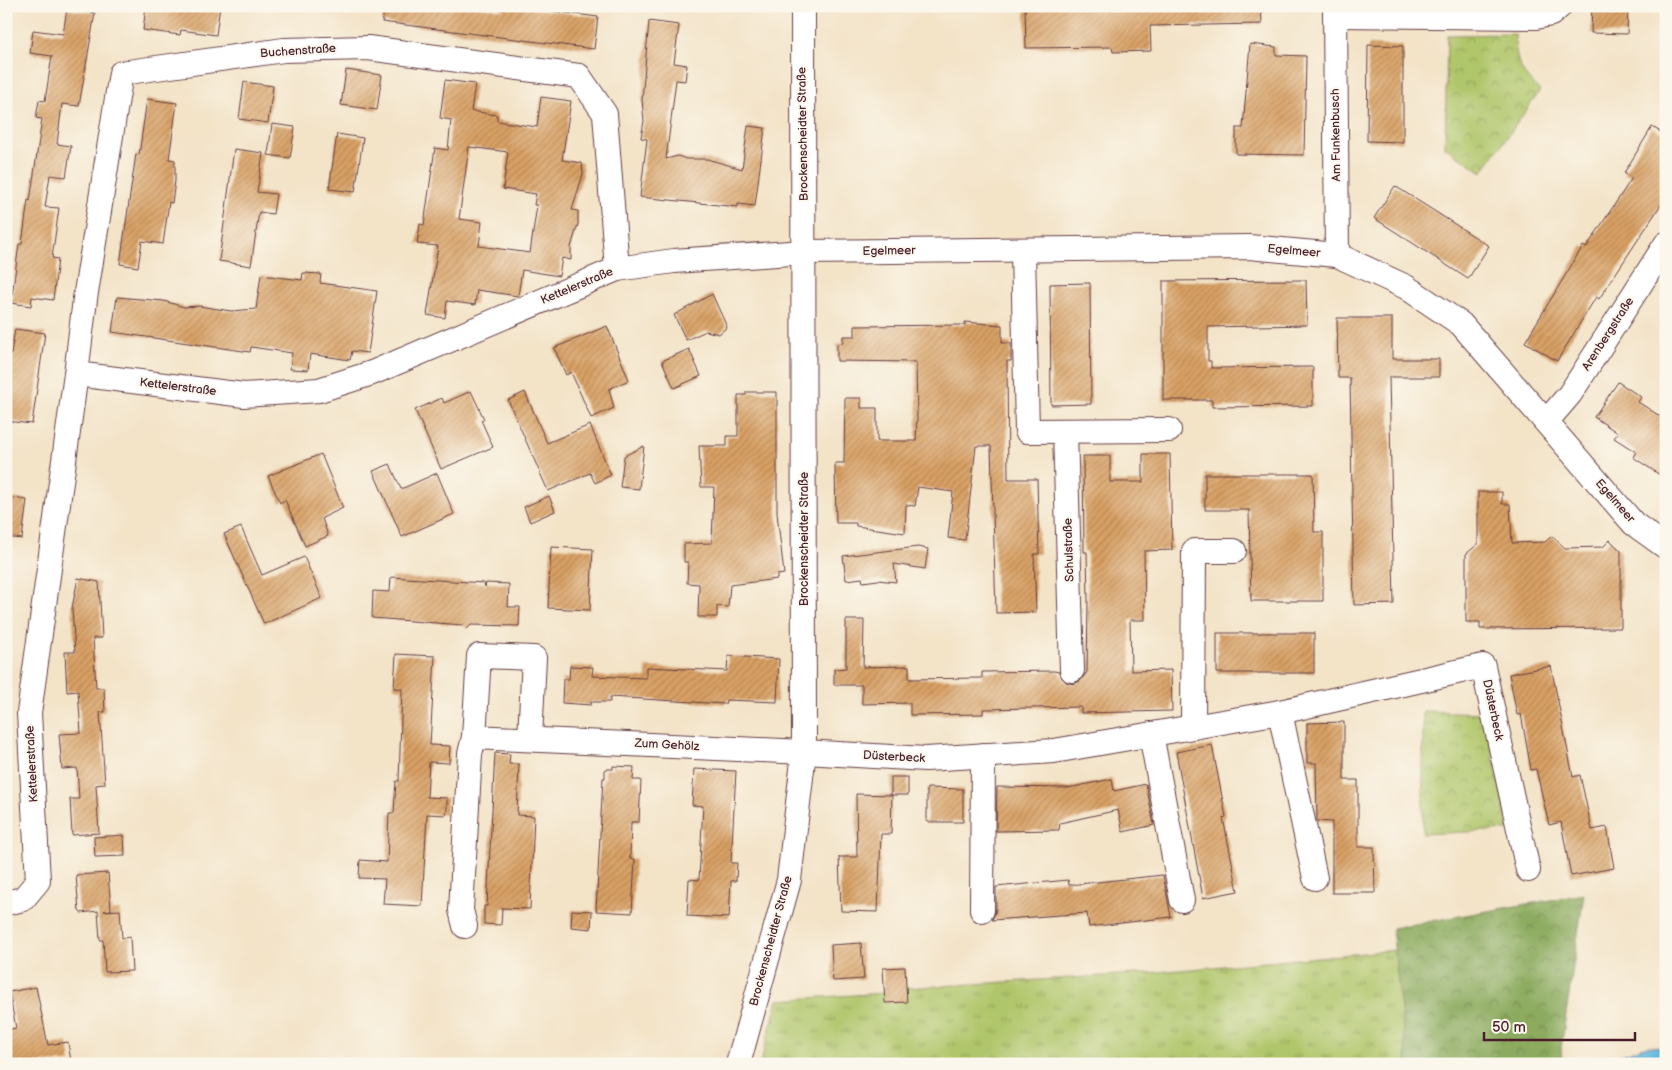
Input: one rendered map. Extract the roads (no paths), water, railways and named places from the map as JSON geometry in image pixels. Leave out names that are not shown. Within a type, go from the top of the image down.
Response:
[{"type":"street","name":"Brockenscheidter Straße","points":[[738,1064],[789,880],[804,752],[805,252],[802,6]]},
{"type":"street","name":"Am Funkenbusch","points":[[1338,255],[1335,10],[1536,17],[1551,14],[1560,6]]},
{"type":"street","name":"Buchenstraße","points":[[76,374],[85,299],[121,73],[284,50],[368,48],[579,76],[605,114],[617,269]]},
{"type":"street","name":"Arenbergstraße","points":[[1546,422],[1570,394],[1666,244]]},
{"type":"street","name":"Egelmeer","points":[[805,252],[1250,247],[1338,255],[1406,287],[1462,324],[1634,524],[1666,547]]},
{"type":"street","points":[[1022,250],[1027,431],[1169,430]]},
{"type":"street","name":"Kettelerstraße","points":[[6,903],[23,899],[38,881],[29,714],[76,374],[244,395],[319,390],[372,373],[617,269],[674,261],[805,252]]},
{"type":"street","name":"Schulstraße","points":[[1065,431],[1072,670]]},
{"type":"street","points":[[1193,727],[1194,551],[1234,551]]},
{"type":"street","points":[[465,926],[461,910],[478,656],[534,658],[530,738]]},
{"type":"street","name":"Düsterbeck","points":[[804,752],[926,759],[1054,751],[1280,712],[1483,666],[1528,870]]},
{"type":"street","points":[[1280,712],[1315,878]]},
{"type":"street","points":[[1151,734],[1182,900]]},
{"type":"street","name":"Zum Gehölz","points":[[474,737],[530,738],[804,752]]},
{"type":"street","points":[[982,910],[983,756]]},
{"type":"water","points":[[1647,1046],[1658,1047],[1666,1051],[1666,1064],[1596,1064]]}]
